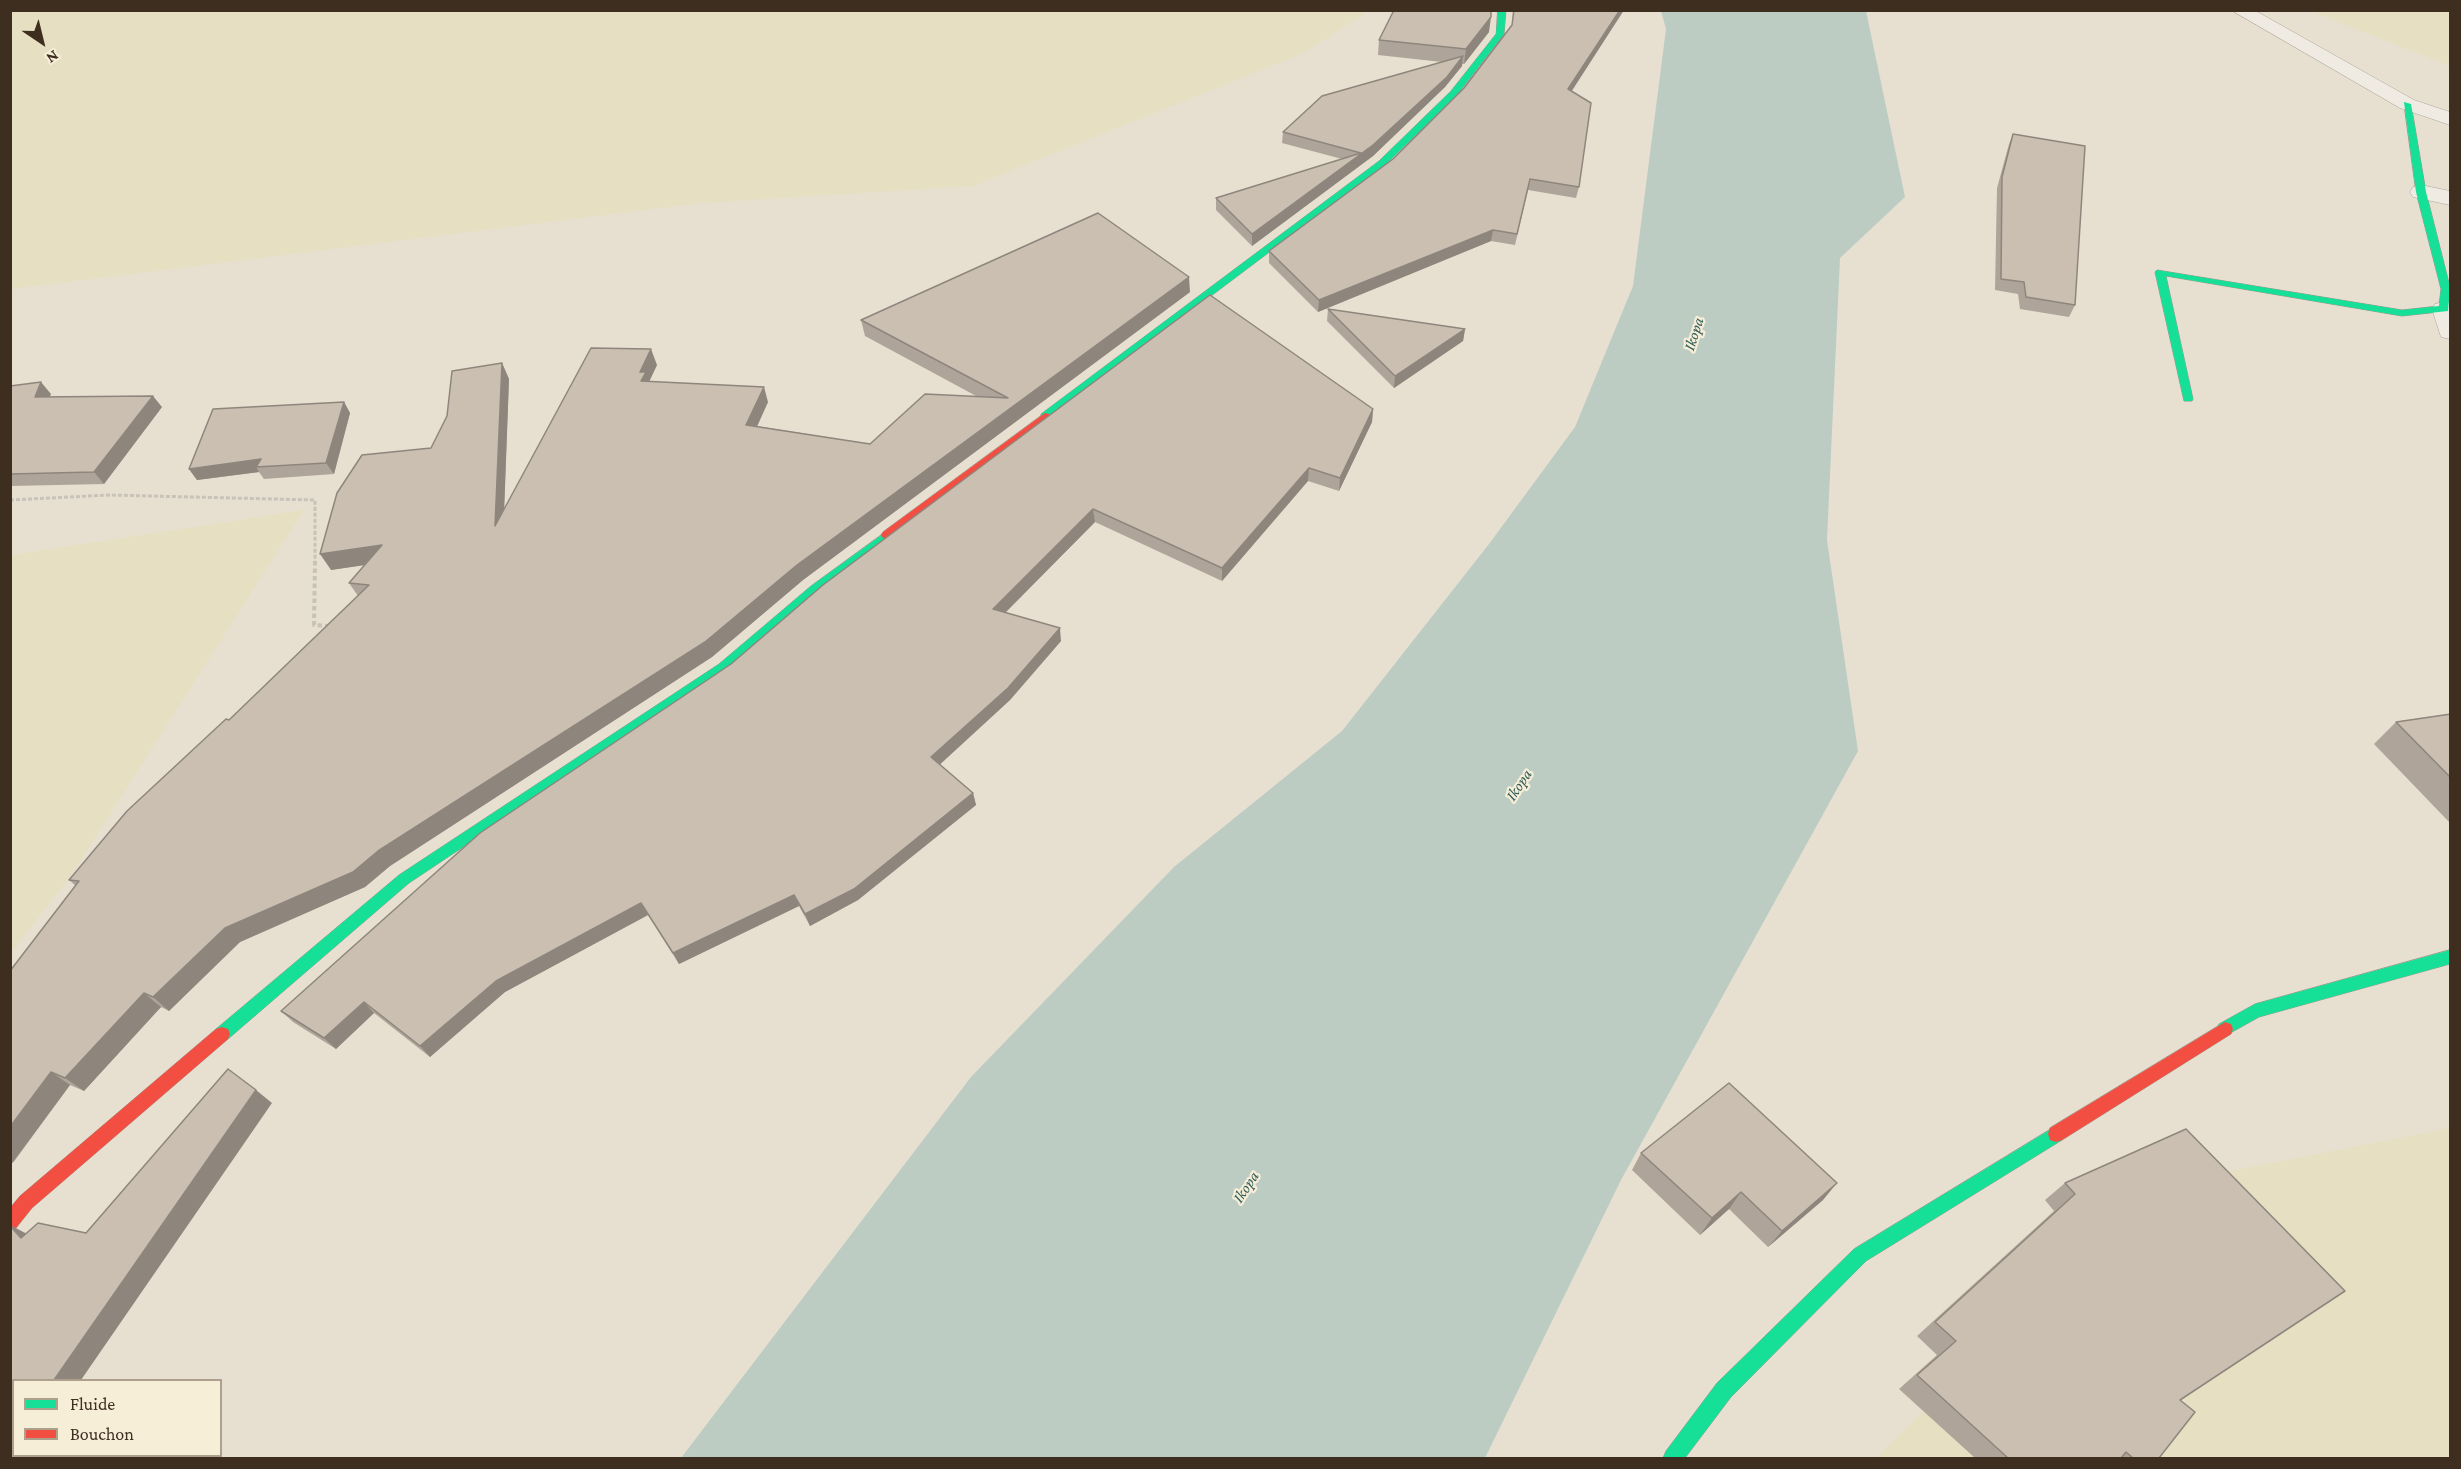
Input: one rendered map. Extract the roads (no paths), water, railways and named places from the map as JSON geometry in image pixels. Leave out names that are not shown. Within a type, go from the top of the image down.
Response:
[{"type":"street","points":[[10,1222],[26,1202],[404,879],[724,668],[815,588],[1382,163],[1454,93],[1500,34],[1502,10]]},
{"type":"street","points":[[2240,10],[2407,104],[2451,119]]},
{"type":"street","points":[[2188,399],[2160,272],[2447,320],[2446,289],[2421,192],[2407,104]]},
{"type":"street","points":[[2421,192],[2451,198]]},
{"type":"street","points":[[1673,1458],[1724,1390],[1860,1255],[2255,1011],[2451,957]]},
{"type":"water","name":"Ikopa","points":[[1661,11],[1866,11],[1905,197],[1840,258],[1827,540],[1858,751],[1621,1180],[1485,1458],[681,1458],[971,1077],[1174,867],[1342,731],[1489,544],[1575,427],[1633,286],[1666,29]]}]
